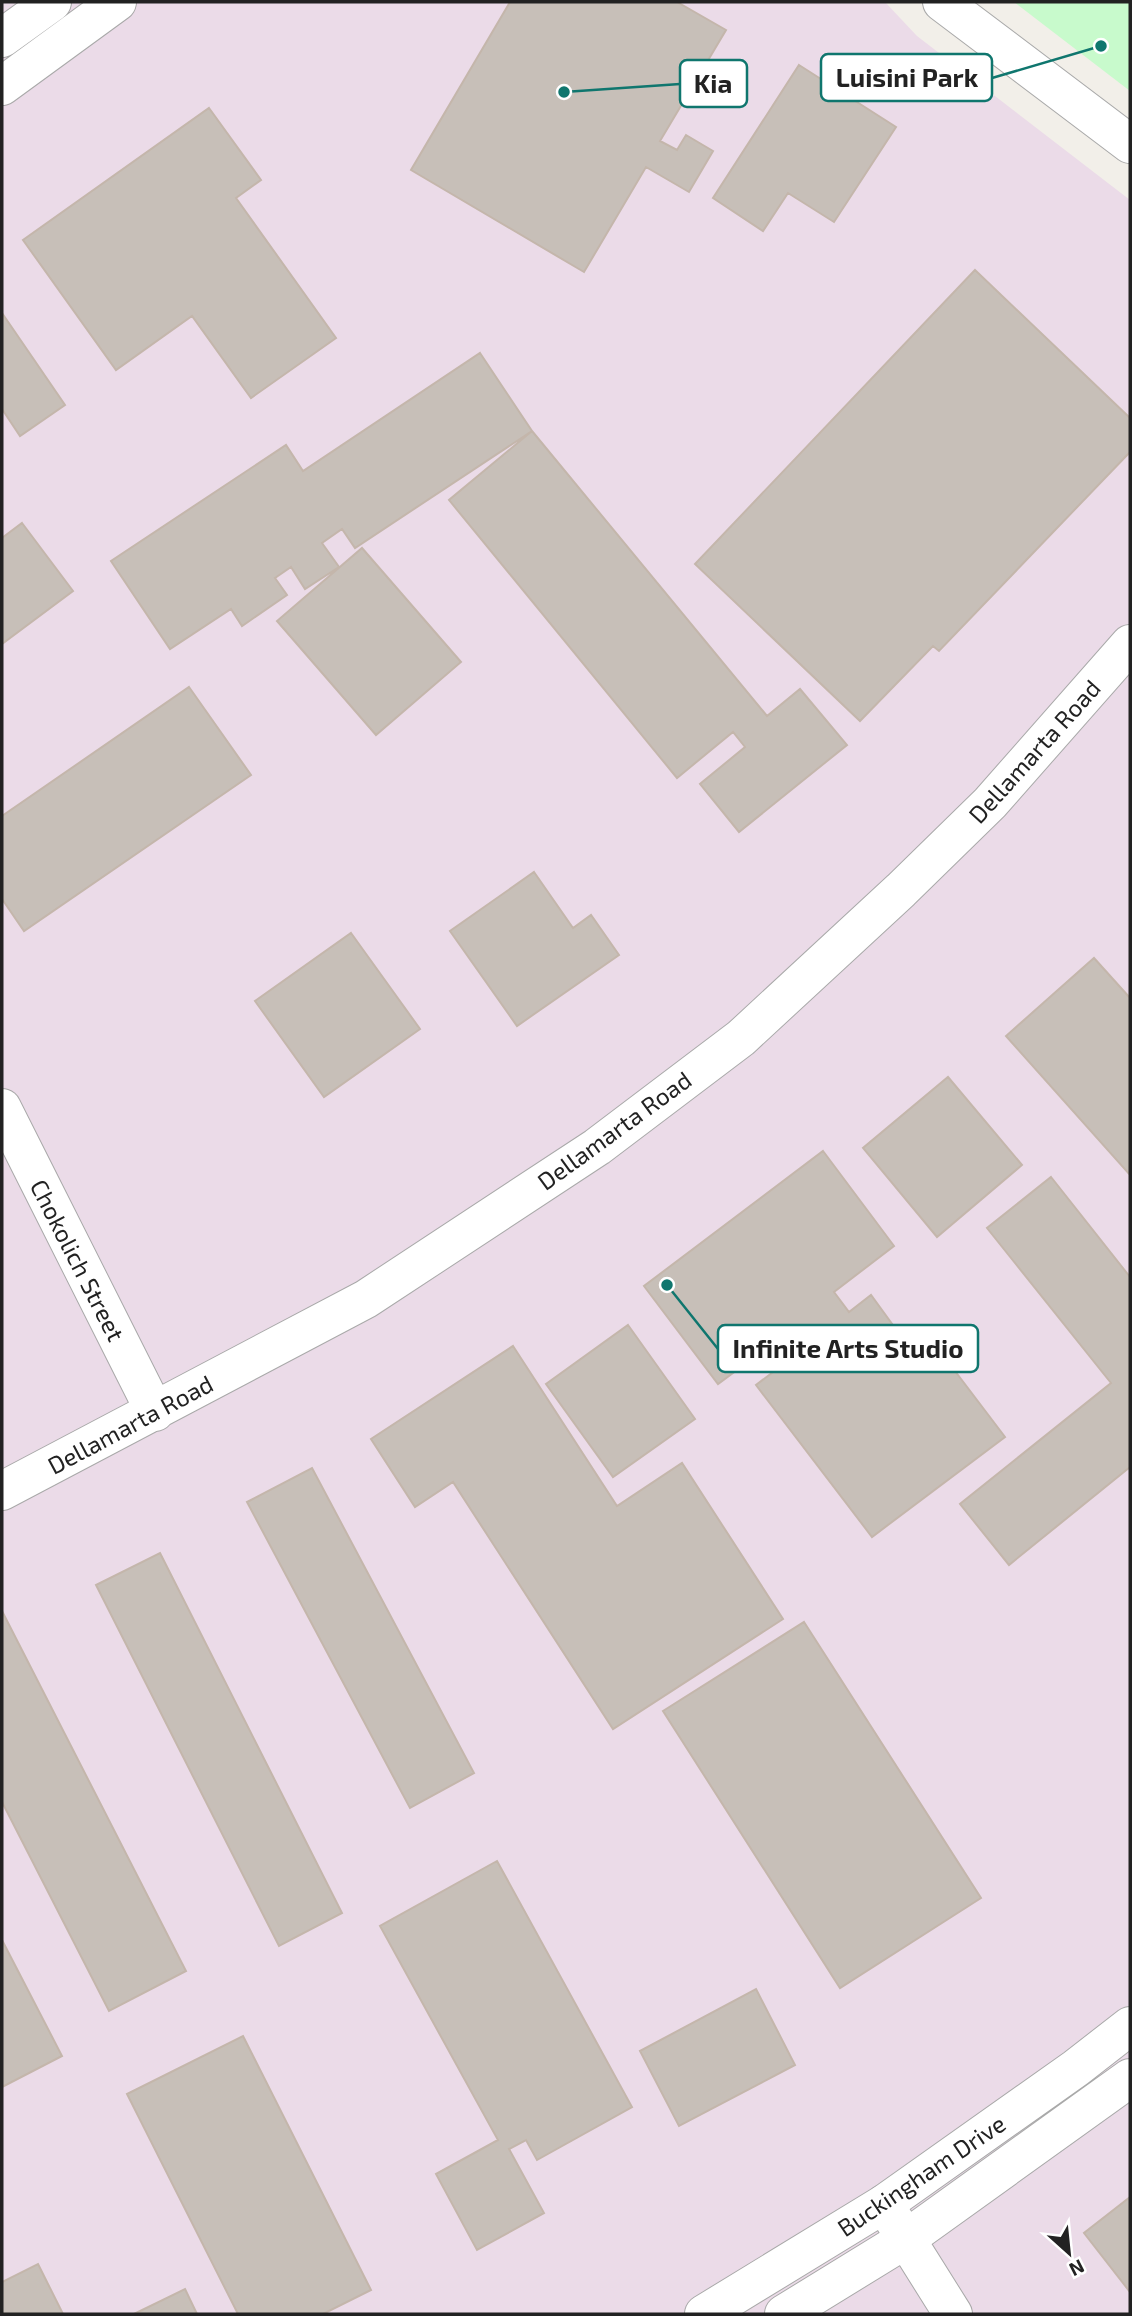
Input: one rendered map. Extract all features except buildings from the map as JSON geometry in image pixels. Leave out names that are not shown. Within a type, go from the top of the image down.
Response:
[{"type":"street","points":[[2,38],[52,2]]},
{"type":"street","points":[[2,86],[117,2]]},
{"type":"street","points":[[942,2],[1130,145]]},
{"type":"street","name":"Dellamarta Road","points":[[2,1491],[366,1299],[597,1147],[741,1038],[901,890],[990,803],[1130,644]]},
{"type":"street","name":"Chokolich Street","points":[[2,1108],[155,1412]]},
{"type":"street","name":"Buckingham Drive","points":[[704,2314],[884,2204],[1076,2068],[1130,2026]]},
{"type":"street","name":"Buckingham Drive","points":[[784,2314],[906,2239],[1130,2078]]},
{"type":"street","points":[[884,2204],[953,2314]]},
{"type":"shaded area","points":[[2,2],[885,2],[917,36],[1130,200],[1130,2314],[2,2314]]},
{"type":"green space","points":[[1014,2],[1130,2],[1130,91]]},
{"type":"place","name":"Luisini Park","points":[[1101,46]]},
{"type":"place","name":"Kia","points":[[564,92]]},
{"type":"place","name":"Infinite Arts Studio","points":[[667,1285]]}]
